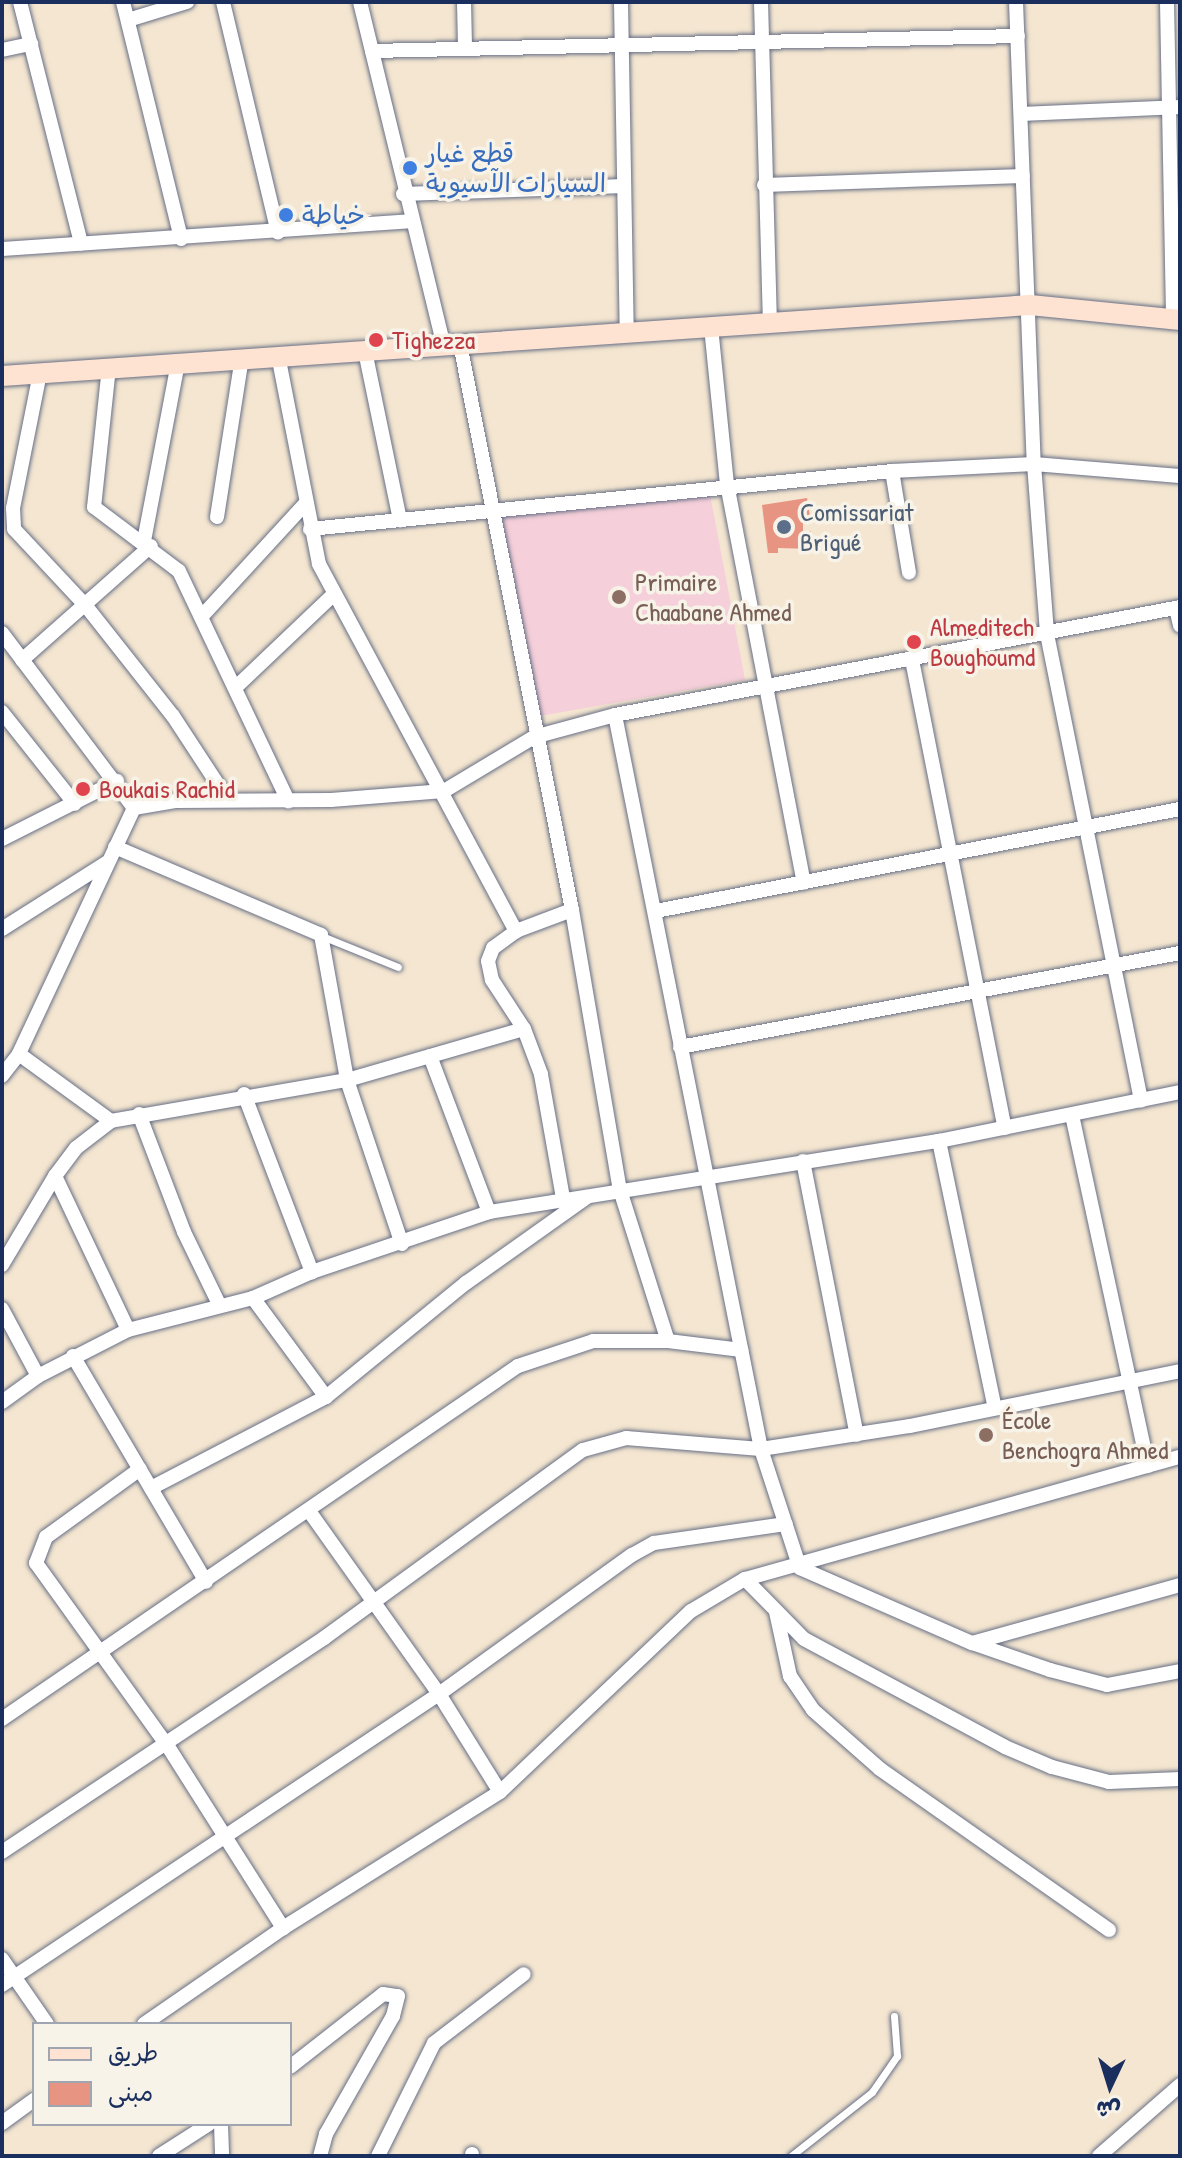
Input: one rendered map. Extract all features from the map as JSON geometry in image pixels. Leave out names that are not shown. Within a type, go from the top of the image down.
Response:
[{"type":"street","points":[[20,2],[81,243]]},
{"type":"street","points":[[123,2],[181,239]]},
{"type":"street","points":[[128,20],[187,2]]},
{"type":"street","points":[[223,2],[278,233]]},
{"type":"street","points":[[360,2],[403,194],[452,345],[490,509],[534,737],[572,910],[620,1190],[668,1341]]},
{"type":"street","points":[[464,2],[465,47]]},
{"type":"street","points":[[621,2],[627,334]]},
{"type":"street","points":[[761,2],[770,323]]},
{"type":"street","points":[[1016,2],[1034,464],[1047,634],[1110,965],[1141,1101]]},
{"type":"street","points":[[2,376],[242,357],[627,334],[1030,305],[1176,320],[1175,54],[1167,2]]},
{"type":"street","points":[[372,51],[1018,36]]},
{"type":"street","points":[[2,50],[31,44]]},
{"type":"street","points":[[1022,114],[1176,107]]},
{"type":"street","points":[[764,185],[1023,176]]},
{"type":"street","points":[[403,194],[624,186]]},
{"type":"street","points":[[2,249],[278,233],[410,221]]},
{"type":"street","points":[[711,327],[727,484],[804,883]]},
{"type":"street","points":[[365,351],[400,520]]},
{"type":"street","points":[[278,355],[310,529],[334,594],[444,791],[516,931]]},
{"type":"street","points":[[217,517],[242,357]]},
{"type":"street","points":[[22,660],[86,606],[147,544],[178,362]]},
{"type":"street","points":[[109,367],[92,501],[98,513],[147,544],[179,571],[203,615],[288,801]]},
{"type":"street","points":[[40,373],[13,508],[14,529],[86,606],[173,716],[228,800]]},
{"type":"street","points":[[310,529],[727,484],[892,471],[1034,464],[1180,476]]},
{"type":"street","points":[[892,471],[909,573]]},
{"type":"street","points":[[203,615],[305,504]]},
{"type":"street","points":[[235,688],[334,594]]},
{"type":"street","points":[[134,808],[228,800],[288,801],[444,791],[534,737],[615,715],[1178,607],[1180,626]]},
{"type":"street","points":[[2,633],[117,781],[134,808]]},
{"type":"street","points":[[912,660],[1005,1128]]},
{"type":"street","points":[[2,712],[75,804]]},
{"type":"street","points":[[615,715],[761,1449],[800,1568],[972,1643],[1107,1685],[1180,1671]]},
{"type":"street","points":[[2,839],[117,781]]},
{"type":"street","points":[[2,1076],[19,1054],[134,808]]},
{"type":"street","points":[[656,911],[1180,809]]},
{"type":"street","points":[[115,847],[321,935],[347,1080],[402,1244]]},
{"type":"street","points":[[2,929],[107,863]]},
{"type":"street","points":[[563,1198],[541,1074],[524,1029],[492,980],[488,961],[493,948],[516,931],[572,910]]},
{"type":"street","points":[[680,1047],[1180,953]]},
{"type":"street","points":[[2,1265],[55,1176],[82,1142],[111,1121],[244,1094],[347,1080],[524,1029]]},
{"type":"street","points":[[19,1054],[111,1121]]},
{"type":"street","points":[[430,1056],[489,1212]]},
{"type":"street","points":[[2,1402],[73,1356],[128,1330],[253,1298],[312,1272],[489,1212],[939,1141],[1180,1092]]},
{"type":"street","points":[[244,1094],[312,1272]]},
{"type":"street","points":[[139,1114],[184,1232],[220,1306]]},
{"type":"street","points":[[1072,1115],[1148,1466]]},
{"type":"street","points":[[939,1141],[995,1408]]},
{"type":"street","points":[[803,1161],[857,1435]]},
{"type":"street","points":[[55,1176],[128,1330]]},
{"type":"street","points":[[151,1488],[326,1397],[466,1283],[591,1194]]},
{"type":"street","points":[[253,1298],[326,1397]]},
{"type":"street","points":[[2,1309],[38,1376]]},
{"type":"street","points":[[2,1719],[518,1366],[593,1341],[668,1341],[741,1350]]},
{"type":"street","points":[[73,1356],[206,1582]]},
{"type":"street","points":[[2,1852],[167,1745],[375,1601],[583,1450],[626,1438],[761,1449],[857,1435],[1180,1371]]},
{"type":"street","points":[[147,2022],[283,1928],[500,1792],[691,1611],[745,1579],[800,1568],[850,1548],[1180,1457]]},
{"type":"street","points":[[140,1469],[46,1537],[38,1549],[43,1577],[167,1745],[283,1928]]},
{"type":"street","points":[[309,1511],[439,1694],[500,1792]]},
{"type":"street","points":[[8,1980],[439,1694],[654,1543],[786,1524]]},
{"type":"street","points":[[745,1579],[804,1639],[1052,1767],[1109,1782],[1180,1779]]},
{"type":"street","points":[[972,1643],[1180,1585]]},
{"type":"street","points":[[776,1611],[790,1676],[813,1710],[880,1769],[1109,1930]]},
{"type":"street","points":[[2,1959],[8,1980],[45,2022]]},
{"type":"street","points":[[378,2156],[434,2043],[524,1974]]},
{"type":"street","points":[[292,2065],[383,1994],[398,1996],[393,2016],[326,2134],[320,2156]]},
{"type":"street","points":[[1099,2156],[1180,2085]]},
{"type":"street","points":[[2,2123],[32,2101]]},
{"type":"street","points":[[159,2156],[206,2126]]},
{"type":"street","points":[[221,2126],[222,2156]]},
{"type":"lane","points":[[321,935],[398,967]]},
{"type":"lane","points":[[791,2156],[872,2092],[897,2056],[894,2016]]},
{"type":"shaded area","name":"Primaire Chaabane Ahmed","points":[[710,494],[745,680],[534,717],[491,515]]},
{"type":"building","name":"Comissariat Brigué","points":[[807,498],[811,522],[803,523],[803,531],[811,531],[812,549],[778,548],[778,553],[768,553],[762,505]]},
{"type":"place","name":"قطع غيار السيارات الآسيوية","points":[[410,168]]},
{"type":"place","name":"خياطة","points":[[286,215]]},
{"type":"place","name":"Tighezza","points":[[376,340]]},
{"type":"place","name":"Comissariat Brigué","points":[[784,527]]},
{"type":"place","name":"Primaire Chaabane Ahmed","points":[[619,597]]},
{"type":"place","name":"Almeditech Boughoumd","points":[[914,642]]},
{"type":"place","name":"Boukais Rachid","points":[[83,789]]},
{"type":"place","name":"École Benchogra Ahmed","points":[[986,1435]]}]
